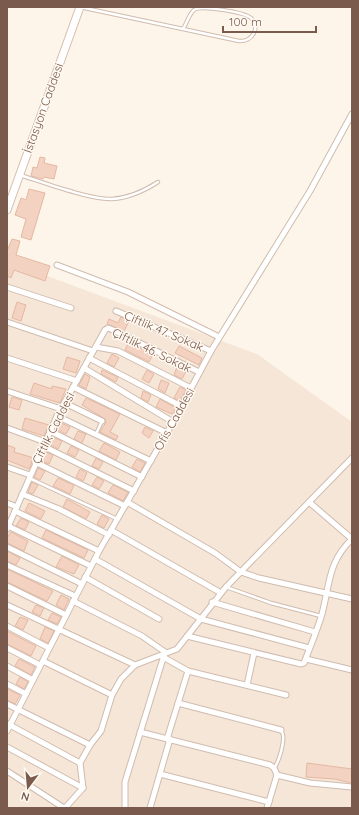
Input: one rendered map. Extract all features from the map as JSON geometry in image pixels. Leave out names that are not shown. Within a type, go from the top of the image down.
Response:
[{"type":"main road","name":"İstasyon Caddesi","points":[[7,210],[80,7]]},
{"type":"street","name":"Ofis Caddesi","points":[[7,731],[8,725],[18,710],[85,577],[167,433],[199,372],[219,337],[310,191],[352,114]]},
{"type":"street","points":[[57,265],[128,292],[219,337]]},
{"type":"street","points":[[7,287],[71,308]]},
{"type":"street","name":"Çiftlik 47. Sokak","points":[[116,311],[211,351]]},
{"type":"street","points":[[7,322],[94,349],[118,351],[191,388]]},
{"type":"street","name":"Çiftlik 46. Sokak","points":[[105,330],[108,328],[113,330],[199,372]]},
{"type":"street","name":"Çiftlik Caddesi","points":[[8,528],[35,462],[50,431],[105,330]]},
{"type":"street","points":[[7,358],[77,381]]},
{"type":"street","points":[[90,358],[181,406]]},
{"type":"street","points":[[84,368],[173,422]]},
{"type":"street","points":[[73,387],[167,433]]},
{"type":"street","points":[[7,391],[61,410]]},
{"type":"street","points":[[65,403],[102,421]]},
{"type":"street","points":[[58,416],[151,461]]},
{"type":"street","points":[[7,428],[44,444],[134,491]]},
{"type":"street","points":[[50,431],[142,477]]},
{"type":"street","points":[[7,771],[65,808],[83,788],[80,763],[90,745],[101,731],[112,695],[122,679],[135,665],[177,649],[201,619],[212,602],[352,458]]},
{"type":"street","points":[[35,462],[126,504],[215,553],[241,572],[259,578],[352,600]]},
{"type":"street","points":[[7,467],[29,476]]},
{"type":"street","points":[[22,494],[110,532],[221,593]]},
{"type":"street","points":[[187,636],[301,664],[304,663],[321,616],[335,559],[341,549],[352,539],[309,502]]},
{"type":"street","points":[[7,503],[99,551]]},
{"type":"street","points":[[8,528],[91,566]]},
{"type":"street","points":[[7,547],[82,584]]},
{"type":"street","points":[[95,559],[201,619],[310,648]]},
{"type":"street","points":[[7,565],[142,636],[188,671],[286,695]]},
{"type":"street","points":[[85,577],[159,619]]},
{"type":"street","points":[[7,586],[66,615]]},
{"type":"street","points":[[212,602],[316,632]]},
{"type":"street","points":[[7,605],[135,665]]},
{"type":"street","points":[[7,626],[50,648]]},
{"type":"street","points":[[7,648],[112,695]]},
{"type":"street","points":[[247,685],[254,653]]},
{"type":"street","points":[[125,808],[125,782],[164,654]]},
{"type":"street","points":[[306,659],[352,670]]},
{"type":"street","points":[[7,666],[33,680]]},
{"type":"street","points":[[151,808],[168,739],[188,671]]},
{"type":"street","points":[[7,684],[26,694]]},
{"type":"street","points":[[178,703],[281,730]]},
{"type":"street","points":[[7,704],[90,745]]},
{"type":"street","points":[[8,725],[80,763]]},
{"type":"street","points":[[140,732],[270,765],[274,768],[278,775],[310,783],[352,787]]},
{"type":"street","points":[[7,747],[83,788]]},
{"type":"street","points":[[160,774],[269,802]]},
{"type":"street","points":[[267,808],[278,775]]},
{"type":"lane","points":[[80,7],[184,29],[242,41],[251,38],[255,29],[254,23],[248,16],[203,7],[193,11],[184,29]]},
{"type":"lane","points":[[19,175],[108,199],[136,194],[158,182]]},
{"type":"lane","points":[[96,434],[102,421]]},
{"type":"lane","points":[[29,476],[117,520]]},
{"type":"lane","points":[[226,587],[271,603],[321,616]]},
{"type":"lane","points":[[274,768],[278,764],[284,736],[281,730]]},
{"type":"shaded area","points":[[7,261],[257,354],[352,422],[352,808],[7,808]]},
{"type":"building","points":[[40,157],[45,158],[44,163],[57,166],[54,179],[44,177],[43,179],[31,176],[33,167],[37,168]]},
{"type":"building","points":[[29,189],[45,193],[31,240],[21,237],[26,219],[15,215],[21,198],[26,200]]},
{"type":"building","points":[[12,239],[20,241],[16,255],[50,266],[45,281],[14,270],[11,278],[7,276],[7,251]]},
{"type":"building","points":[[17,302],[26,305],[21,321],[12,318]]},
{"type":"building","points":[[121,317],[129,321],[124,331],[107,324],[109,319],[118,323]]},
{"type":"building","points":[[129,342],[153,354],[149,362],[125,350]]},
{"type":"building","points":[[179,346],[202,358],[199,365],[175,353]]},
{"type":"building","points":[[112,354],[119,358],[114,367],[107,363]]},
{"type":"building","points":[[67,357],[80,361],[76,373],[63,369]]},
{"type":"building","points":[[177,367],[186,371],[182,379],[174,375]]},
{"type":"building","points":[[102,370],[118,377],[116,382],[101,374]]},
{"type":"building","points":[[147,370],[154,374],[149,383],[142,379]]},
{"type":"building","points":[[85,374],[90,377],[86,389],[79,385]]},
{"type":"building","points":[[161,380],[169,383],[165,393],[158,389]]},
{"type":"building","points":[[34,383],[52,389],[52,386],[66,389],[60,403],[30,394]]},
{"type":"building","points":[[180,387],[186,390],[180,401],[174,398]]},
{"type":"building","points":[[143,391],[151,395],[148,402],[141,398]]},
{"type":"building","points":[[12,397],[22,400],[19,410],[9,407]]},
{"type":"building","points":[[86,398],[120,414],[110,432],[118,436],[116,440],[100,432],[106,422],[105,419],[82,405]]},
{"type":"building","points":[[160,399],[176,408],[172,414],[156,407]]},
{"type":"building","points":[[25,418],[49,425],[44,436],[22,429]]},
{"type":"building","points":[[59,422],[70,427],[66,434],[56,429]]},
{"type":"building","points":[[145,427],[153,431],[149,438],[142,433]]},
{"type":"building","points":[[78,431],[86,434],[82,443],[74,439]]},
{"type":"building","points":[[52,437],[62,441],[58,449],[49,444]]},
{"type":"building","points":[[104,443],[120,452],[116,460],[99,451]]},
{"type":"building","points":[[7,445],[15,448],[14,452],[34,458],[29,469],[7,460]]},
{"type":"building","points":[[71,446],[79,450],[75,457],[67,453]]},
{"type":"building","points":[[46,452],[53,455],[49,464],[42,461]]},
{"type":"building","points":[[96,458],[103,462],[99,469],[92,466]]},
{"type":"building","points":[[137,459],[145,463],[140,472],[132,467]]},
{"type":"building","points":[[38,468],[45,471],[40,480],[34,477]]},
{"type":"building","points":[[80,469],[87,473],[83,481],[76,477]]},
{"type":"building","points":[[97,477],[104,481],[99,489],[92,485]]},
{"type":"building","points":[[58,478],[74,485],[70,494],[53,486]]},
{"type":"building","points":[[32,482],[38,485],[33,494],[28,492]]},
{"type":"building","points":[[113,485],[128,492],[123,501],[108,493]]},
{"type":"building","points":[[67,499],[90,512],[86,519],[63,507]]},
{"type":"building","points":[[29,503],[45,511],[41,519],[25,511]]},
{"type":"building","points":[[102,515],[109,519],[104,528],[97,524]]},
{"type":"building","points":[[21,518],[29,522],[25,530],[16,526]]},
{"type":"building","points":[[46,530],[88,550],[84,558],[42,538]]},
{"type":"building","points":[[11,532],[28,541],[24,551],[7,543],[7,538]]},
{"type":"building","points":[[7,551],[20,558],[16,565],[7,561]]},
{"type":"building","points":[[62,556],[79,565],[74,574],[56,567]]},
{"type":"building","points":[[7,569],[53,591],[47,601],[7,582]]},
{"type":"building","points":[[61,595],[69,599],[64,610],[56,605]]},
{"type":"building","points":[[36,605],[44,608],[40,616],[32,612]]},
{"type":"building","points":[[52,613],[61,617],[57,624],[48,620]]},
{"type":"building","points":[[20,617],[28,620],[23,630],[15,626]]},
{"type":"building","points":[[45,627],[54,631],[48,643],[40,639]]},
{"type":"building","points":[[7,631],[36,646],[31,656],[7,644]]},
{"type":"building","points":[[19,659],[35,667],[31,675],[15,666]]},
{"type":"building","points":[[20,677],[28,682],[24,689],[16,684]]},
{"type":"building","points":[[7,689],[20,695],[15,704],[7,700]]},
{"type":"building","points":[[307,763],[352,769],[352,783],[334,779],[306,777]]}]
